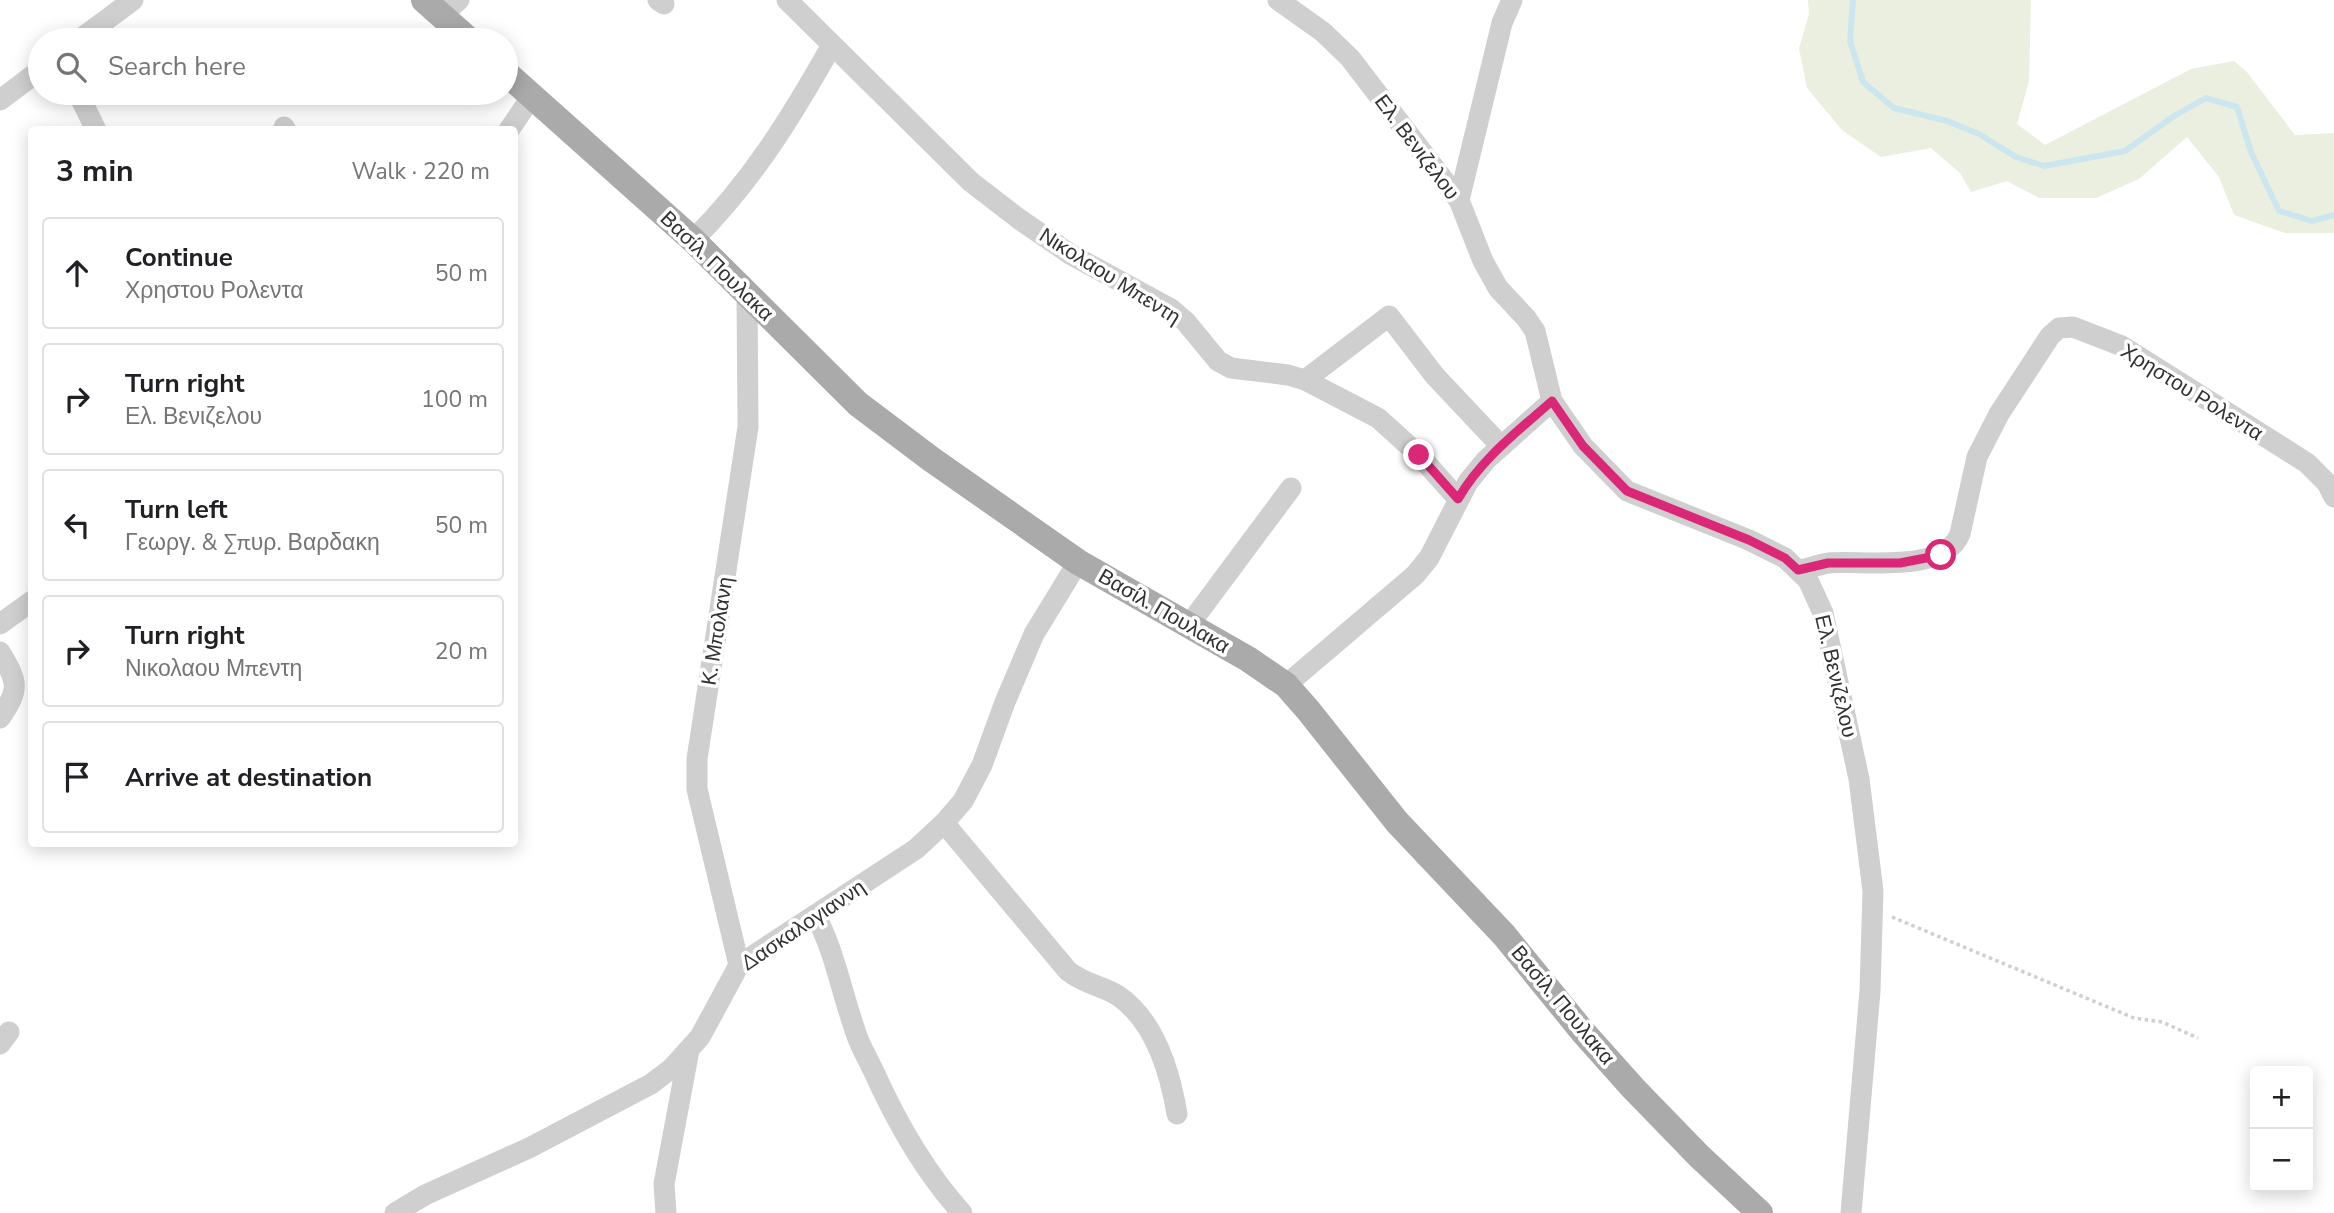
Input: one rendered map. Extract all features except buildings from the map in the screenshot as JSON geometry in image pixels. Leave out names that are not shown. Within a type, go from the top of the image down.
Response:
[{"type":"main road","points":[[441,5],[459,28]]},
{"type":"main road","name":"Βασίλ. Πουλακα","points":[[518,84],[693,240],[858,404],[1078,562],[1248,659],[1286,685],[1397,822],[1504,934],[1583,1032],[1633,1088],[1699,1156],[1760,1213]]},
{"type":"street","points":[[95,28],[133,0]]},
{"type":"street","name":"Νικολαου Μπεντη","points":[[787,0],[971,182],[1019,219],[1070,254],[1171,309],[1186,322],[1218,361],[1231,368],[1288,375],[1305,380],[1378,418],[1419,455],[1458,499]]},
{"type":"street","name":"Ελ. Βενιζελου","points":[[1278,0],[1323,32],[1350,58],[1459,200],[1483,261],[1497,288],[1535,331],[1552,401],[1583,446],[1627,491],[1749,540],[1785,558],[1808,580],[1823,613],[1860,779],[1873,891],[1870,992],[1851,1213]]},
{"type":"street","points":[[1459,200],[1502,23],[1512,0]]},
{"type":"street","points":[[693,240],[733,199],[763,159],[832,45]]},
{"type":"street","points":[[0,100],[28,79]]},
{"type":"street","points":[[512,126],[532,96]]},
{"type":"street","points":[[84,105],[94,126]]},
{"type":"street","name":"Κ. Μπολανη","points":[[738,965],[697,789],[697,759],[748,427],[747,294]]},
{"type":"street","points":[[1305,380],[1389,316],[1435,376],[1502,446]]},
{"type":"street","name":"Χρηστου Ρολεντα","points":[[1798,570],[1828,563],[1900,563],[1949,551],[1960,534],[1977,457],[1999,414],[2050,336],[2059,328],[2073,327],[2122,346],[2307,464],[2327,483],[2334,497]]},
{"type":"street","points":[[1286,685],[1415,575],[1429,558],[1468,482],[1502,446],[1552,401]]},
{"type":"street","points":[[1189,625],[1291,488]]},
{"type":"street","name":"Δασκαλογιαννη","points":[[395,1213],[425,1195],[529,1148],[651,1084],[672,1068],[700,1037],[738,965],[916,849],[944,823],[963,801],[982,765],[1034,634],[1078,562]]},
{"type":"street","points":[[0,624],[28,604]]},
{"type":"street","points":[[0,652],[14,676],[16,687],[11,702],[0,718]]},
{"type":"street","points":[[944,823],[1069,971],[1081,981],[1113,993],[1134,1010],[1163,1058],[1172,1082],[1177,1114]]},
{"type":"street","points":[[815,915],[824,933],[855,1031],[893,1114],[922,1162],[962,1213]]},
{"type":"street","points":[[666,1213],[664,1184],[689,1050]]},
{"type":"path","points":[[1873,909],[2134,1018],[2162,1021],[2198,1038]]},
{"type":"shaded area","points":[[1808,0],[2031,0],[2029,81],[2017,124],[2045,145],[2191,69],[2234,61],[2246,71],[2295,135],[2334,133],[2334,233],[2285,233],[2234,215],[2219,177],[2187,137],[2139,179],[2096,198],[2039,198],[2007,181],[1971,192],[1960,173],[1931,148],[1881,157],[1842,130],[1807,88],[1799,48],[1809,14]]},
{"type":"waterway","points":[[1853,0],[1850,41],[1863,82],[1894,108],[1947,121],[1979,134],[2016,157],[2044,166],[2125,151],[2174,116],[2206,98],[2237,107],[2251,152],[2279,211],[2312,221],[2334,215]]},
{"type":"route","points":[[1419,455],[1458,499],[1486,460],[1552,401],[1583,446],[1627,491],[1749,540],[1785,558],[1798,570],[1828,563],[1900,563],[1941,555]]}]
